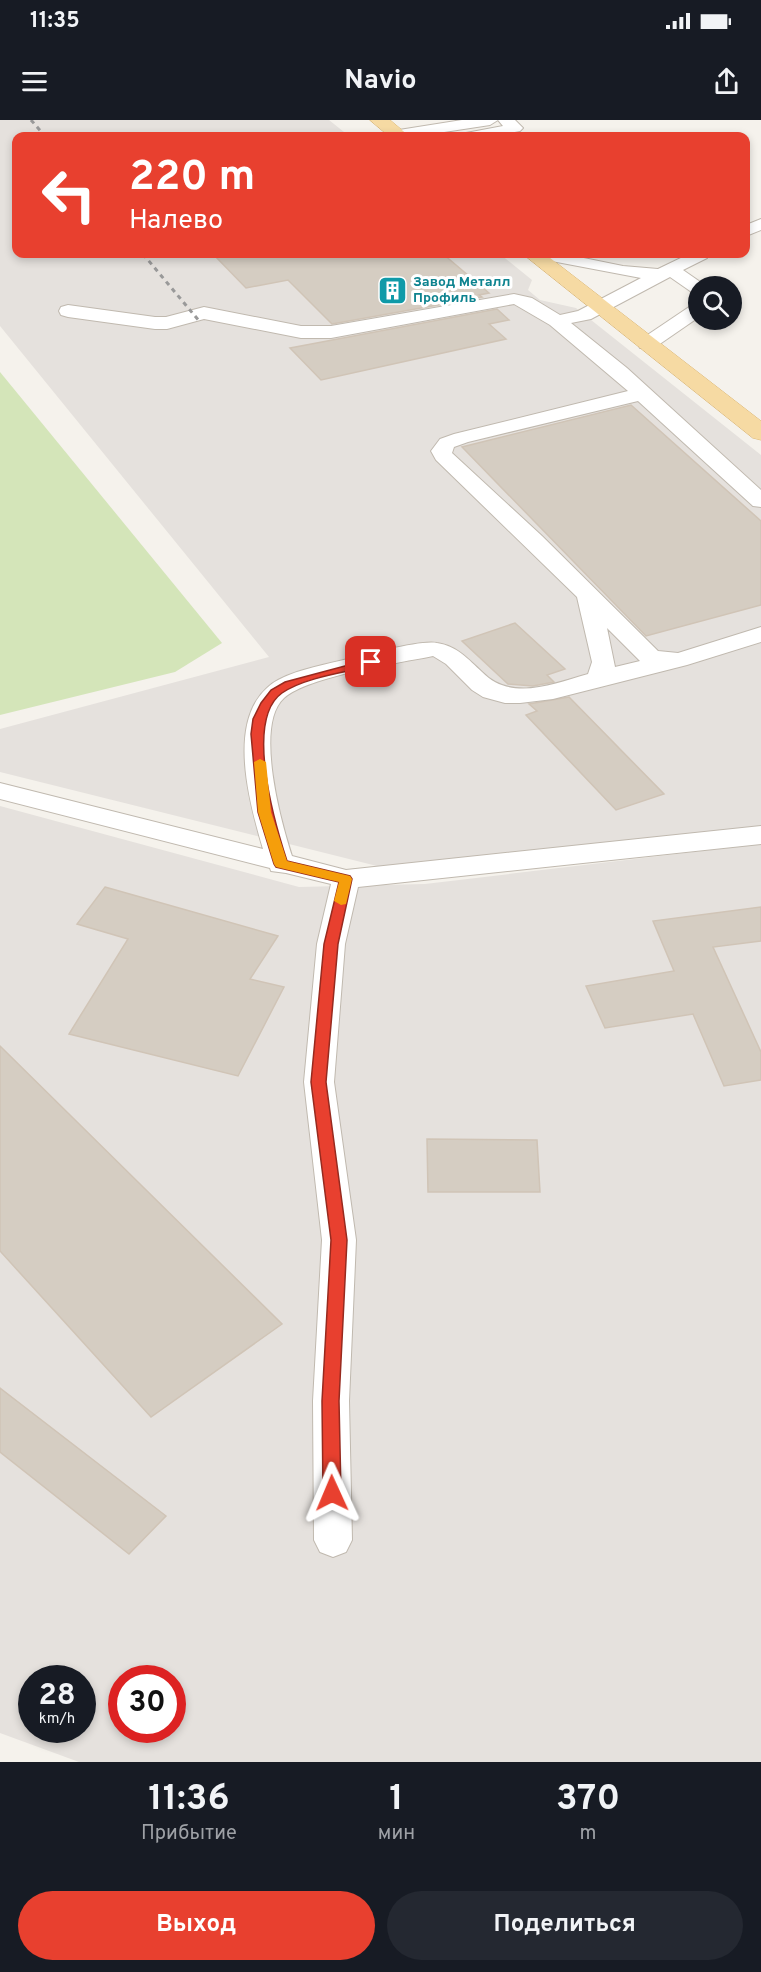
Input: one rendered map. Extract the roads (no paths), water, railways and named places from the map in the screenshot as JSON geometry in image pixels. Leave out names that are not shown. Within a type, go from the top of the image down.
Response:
[{"type":"main road","points":[[358,120],[374,132]]},
{"type":"main road","points":[[379,120],[394,132]]},
{"type":"main road","points":[[537,258],[761,433]]},
{"type":"street","points":[[422,132],[490,120]]},
{"type":"street","points":[[494,132],[515,128],[506,120]]},
{"type":"street","points":[[560,258],[623,271],[664,272],[688,284]]},
{"type":"street","points":[[557,321],[584,315],[693,258]]},
{"type":"street","points":[[68,311],[155,323],[167,323],[194,314],[214,314],[301,332],[331,332],[514,299],[526,302],[557,321],[620,372],[761,501]]},
{"type":"street","points":[[647,344],[688,316]]},
{"type":"street","points":[[642,394],[461,438],[447,443],[441,451],[644,654],[651,658],[672,661]]},
{"type":"street","points":[[588,597],[604,662],[603,671],[597,679]]},
{"type":"street","points":[[281,864],[265,812],[257,734],[259,719],[267,703],[275,693],[289,684],[312,676],[434,649],[443,650],[452,656],[483,687],[502,697],[524,696],[672,661],[761,634]]},
{"type":"street","points":[[0,791],[346,879],[761,835]]},
{"type":"street","points":[[333,1540],[331,1401],[339,1240],[319,1082],[331,944],[346,879]]},
{"type":"railway","points":[[31,120],[42,132]]},
{"type":"railway","points":[[146,258],[200,322]]},
{"type":"place","name":"Завод Металл Профиль","points":[[392,290]]}]
